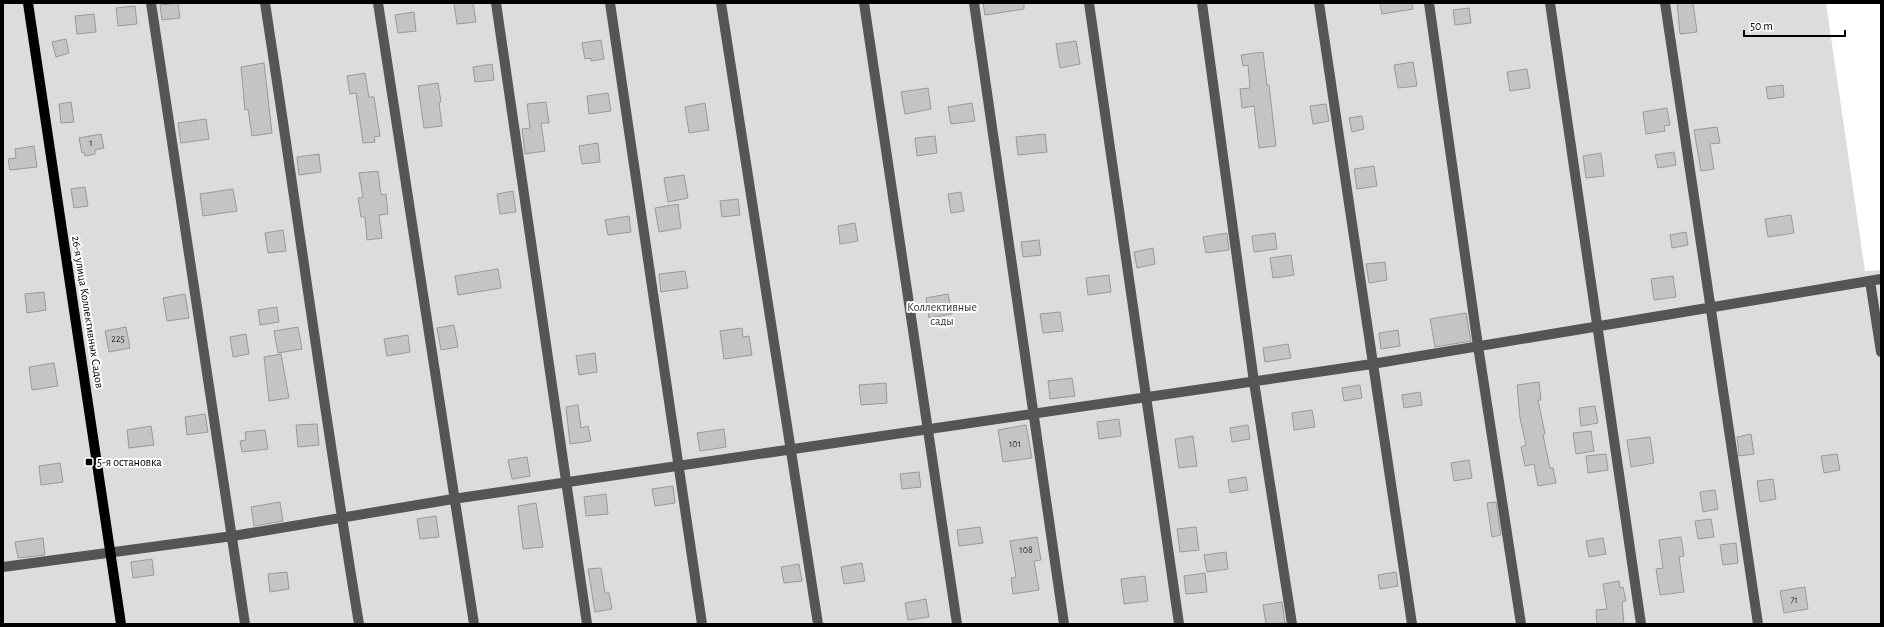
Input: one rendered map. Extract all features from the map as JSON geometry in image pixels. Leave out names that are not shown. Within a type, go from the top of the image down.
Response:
[{"type":"main road","name":"26-я улица Коллективных Садов","points":[[28,3],[122,624]]},
{"type":"street","points":[[152,3],[245,624]]},
{"type":"street","points":[[265,3],[359,624]]},
{"type":"street","points":[[378,3],[453,499],[474,624]]},
{"type":"street","points":[[496,3],[588,624]]},
{"type":"street","points":[[610,3],[702,624]]},
{"type":"street","points":[[721,3],[818,624]]},
{"type":"street","points":[[864,3],[956,624]]},
{"type":"street","points":[[974,3],[1064,624]]},
{"type":"street","points":[[1089,3],[1145,398],[1179,624]]},
{"type":"street","points":[[1202,3],[1254,382],[1292,624]]},
{"type":"street","points":[[1319,3],[1412,624]]},
{"type":"street","points":[[1429,3],[1478,346],[1521,624]]},
{"type":"street","points":[[1550,3],[1641,624]]},
{"type":"street","points":[[1665,3],[1758,624]]},
{"type":"street","points":[[3,567],[233,536],[453,499],[1372,364],[1881,279]]},
{"type":"street","points":[[1870,281],[1881,352]]},
{"type":"green space","name":"Коллективные сады","points":[[3,3],[1826,3],[1865,271],[1881,270],[1881,624],[3,624]]},
{"type":"building","points":[[178,3],[180,18],[162,20],[160,5]]},
{"type":"building","points":[[454,3],[473,3],[476,22],[457,24]]},
{"type":"building","points":[[983,3],[1024,3],[1024,9],[985,15]]},
{"type":"building","points":[[1380,3],[1412,3],[1413,9],[1382,14]]},
{"type":"building","points":[[1677,3],[1693,3],[1697,32],[1680,34]]},
{"type":"building","points":[[135,6],[137,24],[118,26],[116,8]]},
{"type":"building","points":[[1469,8],[1471,23],[1455,25],[1453,10]]},
{"type":"building","points":[[414,12],[416,31],[398,33],[395,15]]},
{"type":"building","points":[[94,14],[96,32],[77,34],[75,16]]},
{"type":"building","points":[[66,39],[69,53],[56,57],[52,42]]},
{"type":"building","points":[[601,40],[604,59],[591,61],[591,58],[585,59],[582,43]]},
{"type":"building","points":[[1076,41],[1080,64],[1060,68],[1056,44]]},
{"type":"building","points":[[1263,52],[1267,85],[1269,85],[1276,146],[1259,148],[1254,106],[1242,108],[1240,89],[1250,88],[1248,65],[1243,66],[1241,55]]},
{"type":"building","points":[[1413,62],[1417,86],[1398,88],[1394,65]]},
{"type":"building","points":[[264,63],[272,133],[252,136],[248,109],[245,110],[241,67]]},
{"type":"building","points":[[492,64],[494,80],[475,82],[473,67]]},
{"type":"building","points":[[1527,69],[1530,88],[1510,91],[1507,72]]},
{"type":"building","points":[[365,73],[369,97],[374,97],[380,136],[374,137],[375,142],[363,143],[356,93],[350,94],[347,76]]},
{"type":"building","points":[[438,83],[441,102],[439,103],[442,126],[424,128],[418,86]]},
{"type":"building","points":[[1783,85],[1784,97],[1768,99],[1766,87]]},
{"type":"building","points":[[928,88],[931,109],[905,114],[901,92]]},
{"type":"building","points":[[608,93],[611,111],[589,114],[587,96]]},
{"type":"building","points":[[71,102],[74,122],[61,123],[59,104]]},
{"type":"building","points":[[546,102],[549,123],[541,123],[545,151],[525,154],[522,129],[530,128],[527,104]]},
{"type":"building","points":[[705,103],[709,130],[689,133],[685,107]]},
{"type":"building","points":[[972,103],[975,121],[951,124],[948,107]]},
{"type":"building","points":[[1326,104],[1329,121],[1313,124],[1310,106]]},
{"type":"building","points":[[1667,108],[1670,125],[1664,126],[1665,131],[1646,134],[1643,112]]},
{"type":"building","points":[[1362,116],[1364,129],[1352,132],[1349,118]]},
{"type":"building","points":[[206,119],[209,139],[181,143],[178,123]]},
{"type":"building","points":[[1717,127],[1720,143],[1710,144],[1714,169],[1701,171],[1694,130]]},
{"type":"building","points":[[101,134],[104,148],[95,150],[95,154],[85,156],[84,152],[82,153],[79,138]]},
{"type":"building","points":[[1045,134],[1047,152],[1018,155],[1016,137]]},
{"type":"building","points":[[935,136],[937,153],[917,156],[915,138]]},
{"type":"building","points":[[598,143],[600,162],[582,164],[579,146]]},
{"type":"building","points":[[34,146],[37,167],[10,170],[8,159],[16,158],[15,149]]},
{"type":"building","points":[[1674,152],[1676,165],[1658,168],[1655,155]]},
{"type":"building","points":[[1601,153],[1604,176],[1586,178],[1583,156]]},
{"type":"building","points":[[319,154],[321,172],[299,175],[297,157]]},
{"type":"building","points":[[1374,166],[1377,186],[1357,189],[1354,169]]},
{"type":"building","points":[[378,171],[381,195],[386,194],[388,214],[379,215],[382,238],[367,240],[365,217],[361,217],[358,198],[363,197],[359,173]]},
{"type":"building","points":[[684,175],[688,198],[668,202],[664,178]]},
{"type":"building","points":[[85,187],[88,206],[74,208],[71,189]]},
{"type":"building","points":[[233,189],[237,211],[203,216],[200,194]]},
{"type":"building","points":[[513,191],[516,212],[500,214],[497,194]]},
{"type":"building","points":[[961,192],[964,211],[951,213],[948,194]]},
{"type":"building","points":[[738,199],[740,215],[722,217],[720,201]]},
{"type":"building","points":[[678,204],[681,228],[659,232],[655,208]]},
{"type":"building","points":[[1791,215],[1794,233],[1768,237],[1765,219]]},
{"type":"building","points":[[629,216],[631,232],[608,235],[605,220]]},
{"type":"building","points":[[855,223],[858,241],[840,244],[838,226]]},
{"type":"building","points":[[283,230],[286,251],[268,253],[265,233]]},
{"type":"building","points":[[1686,232],[1688,245],[1672,248],[1670,235]]},
{"type":"building","points":[[1227,233],[1229,250],[1206,253],[1203,237]]},
{"type":"building","points":[[1275,233],[1277,249],[1254,252],[1252,236]]},
{"type":"building","points":[[1039,240],[1041,255],[1023,257],[1021,242]]},
{"type":"building","points":[[1153,248],[1155,264],[1137,268],[1134,252]]},
{"type":"building","points":[[1291,255],[1294,275],[1273,278],[1270,258]]},
{"type":"building","points":[[1385,262],[1387,280],[1369,283],[1366,264]]},
{"type":"building","points":[[498,269],[501,288],[458,295],[455,276]]},
{"type":"building","points":[[685,271],[688,288],[661,292],[659,274]]},
{"type":"building","points":[[1109,275],[1111,292],[1088,295],[1086,278]]},
{"type":"building","points":[[1673,276],[1676,297],[1654,300],[1651,279]]},
{"type":"building","points":[[44,292],[46,310],[27,313],[25,294]]},
{"type":"building","points":[[185,294],[189,318],[167,321],[163,298]]},
{"type":"building","points":[[948,294],[952,314],[929,318],[926,298]]},
{"type":"building","points":[[277,307],[279,322],[260,325],[258,310]]},
{"type":"building","points":[[1060,312],[1063,331],[1043,333],[1040,314]]},
{"type":"building","points":[[1466,313],[1471,341],[1435,347],[1430,319]]},
{"type":"building","points":[[454,325],[458,347],[441,350],[437,328]]},
{"type":"building","points":[[126,327],[130,348],[109,352],[105,331]]},
{"type":"building","points":[[298,327],[302,349],[278,353],[274,331]]},
{"type":"building","points":[[742,328],[743,337],[749,336],[752,355],[724,359],[720,331]]},
{"type":"building","points":[[1398,330],[1400,346],[1381,349],[1379,333]]},
{"type":"building","points":[[246,334],[249,354],[233,357],[230,337]]},
{"type":"building","points":[[408,335],[410,352],[387,356],[384,339]]},
{"type":"building","points":[[1288,344],[1291,358],[1265,362],[1263,348]]},
{"type":"building","points":[[595,353],[597,372],[579,375],[576,356]]},
{"type":"building","points":[[281,354],[289,398],[269,401],[264,357]]},
{"type":"building","points":[[54,363],[58,386],[32,390],[29,367]]},
{"type":"building","points":[[1072,378],[1075,396],[1050,399],[1048,381]]},
{"type":"building","points":[[1539,382],[1541,400],[1538,400],[1545,434],[1543,435],[1550,468],[1553,468],[1556,483],[1538,486],[1534,464],[1525,466],[1521,447],[1526,445],[1520,418],[1517,385]]},
{"type":"building","points":[[886,383],[887,403],[861,405],[859,385]]},
{"type":"building","points":[[1360,385],[1362,398],[1344,401],[1342,388]]},
{"type":"building","points":[[1420,392],[1422,405],[1404,408],[1402,395]]},
{"type":"building","points":[[578,405],[581,428],[588,426],[591,441],[570,444],[566,407]]},
{"type":"building","points":[[1595,406],[1598,423],[1581,426],[1579,408]]},
{"type":"building","points":[[1312,410],[1315,427],[1294,430],[1292,413]]},
{"type":"building","points":[[205,414],[208,432],[187,435],[185,417]]},
{"type":"building","points":[[1119,419],[1121,436],[1099,439],[1097,422]]},
{"type":"building","points":[[317,424],[319,445],[298,447],[296,425]]},
{"type":"building","points":[[1026,425],[1032,458],[1003,462],[998,430]]},
{"type":"building","points":[[1248,425],[1250,439],[1232,442],[1230,428]]},
{"type":"building","points":[[151,426],[154,445],[129,448],[127,430]]},
{"type":"building","points":[[724,429],[726,447],[700,451],[697,433]]},
{"type":"building","points":[[265,430],[268,449],[242,452],[240,441],[246,440],[245,432]]},
{"type":"building","points":[[1591,431],[1594,451],[1576,454],[1573,433]]},
{"type":"building","points":[[1751,434],[1754,454],[1739,456],[1737,437]]},
{"type":"building","points":[[1193,436],[1197,466],[1179,468],[1175,439]]},
{"type":"building","points":[[1650,437],[1654,463],[1631,467],[1627,440]]},
{"type":"building","points":[[1606,454],[1608,470],[1588,473],[1586,456]]},
{"type":"building","points":[[1837,454],[1840,470],[1824,473],[1821,456]]},
{"type":"building","points":[[527,457],[530,476],[512,479],[508,460]]},
{"type":"building","points":[[1469,460],[1472,478],[1454,481],[1451,463]]},
{"type":"building","points":[[60,463],[63,482],[41,485],[39,466]]},
{"type":"building","points":[[919,472],[921,487],[902,489],[900,474]]},
{"type":"building","points":[[1246,477],[1248,490],[1230,493],[1228,480]]},
{"type":"building","points":[[1773,479],[1776,499],[1760,502],[1757,481]]},
{"type":"building","points":[[673,486],[675,503],[655,506],[652,489]]},
{"type":"building","points":[[1715,490],[1718,509],[1703,512],[1700,492]]},
{"type":"building","points":[[606,494],[608,514],[586,516],[584,497]]},
{"type":"building","points":[[280,502],[283,521],[254,526],[251,507]]},
{"type":"building","points":[[1496,502],[1501,535],[1492,537],[1487,503]]},
{"type":"building","points":[[536,503],[543,547],[523,549],[518,506]]},
{"type":"building","points":[[436,516],[439,537],[420,539],[417,519]]},
{"type":"building","points":[[1711,519],[1714,537],[1698,539],[1695,521]]},
{"type":"building","points":[[980,527],[983,543],[959,546],[957,530]]},
{"type":"building","points":[[1196,527],[1199,550],[1180,552],[1177,529]]},
{"type":"building","points":[[1037,537],[1041,560],[1034,561],[1039,590],[1013,594],[1011,578],[1016,577],[1010,541]]},
{"type":"building","points":[[1681,537],[1684,556],[1679,557],[1684,592],[1660,595],[1656,569],[1663,568],[1659,540]]},
{"type":"building","points":[[43,538],[45,555],[18,558],[15,542]]},
{"type":"building","points":[[1603,538],[1606,554],[1589,557],[1586,541]]},
{"type":"building","points":[[1736,543],[1738,563],[1723,565],[1720,545]]},
{"type":"building","points":[[1226,552],[1228,569],[1207,572],[1204,555]]},
{"type":"building","points":[[152,559],[154,575],[133,578],[131,562]]},
{"type":"building","points":[[862,563],[865,581],[844,584],[841,567]]},
{"type":"building","points":[[799,564],[802,581],[784,583],[781,567]]},
{"type":"building","points":[[601,568],[605,593],[609,593],[612,609],[595,612],[588,569]]},
{"type":"building","points":[[287,572],[289,589],[270,592],[268,574]]},
{"type":"building","points":[[1396,572],[1398,586],[1380,589],[1378,575]]},
{"type":"building","points":[[1205,573],[1207,592],[1186,594],[1184,576]]},
{"type":"building","points":[[1145,576],[1148,601],[1124,604],[1121,579]]},
{"type":"building","points":[[1619,581],[1620,588],[1623,587],[1626,601],[1622,602],[1624,624],[1597,624],[1596,610],[1607,609],[1603,584]]},
{"type":"building","points":[[1805,587],[1808,609],[1784,613],[1780,591]]},
{"type":"building","points":[[926,599],[929,617],[908,620],[905,603]]},
{"type":"building","points":[[1282,602],[1285,623],[1266,624],[1263,605]]},
{"type":"place","name":"5-я остановка","points":[[89,462]]}]
